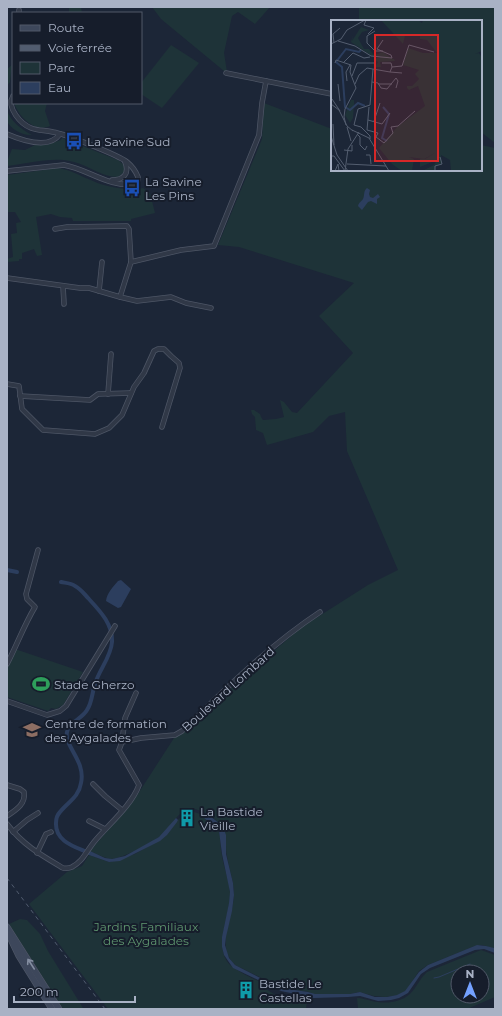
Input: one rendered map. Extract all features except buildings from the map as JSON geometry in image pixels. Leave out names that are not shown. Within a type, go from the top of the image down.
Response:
[{"type":"main road","points":[[7,929],[10,941],[25,968],[52,1009]]},
{"type":"main road","points":[[7,929],[33,966],[59,1009]]},
{"type":"street","points":[[226,73],[331,94]]},
{"type":"street","points":[[131,262],[181,250],[214,246],[259,135],[266,81]]},
{"type":"street","points":[[7,171],[64,165],[73,166],[93,176],[107,180],[132,184],[137,182],[138,177],[131,166],[124,160],[60,134],[31,128],[21,121],[14,111],[12,104]]},
{"type":"street","points":[[7,134],[23,140],[44,142],[53,140],[60,134]]},
{"type":"street","points":[[107,180],[119,180],[124,176],[127,171],[124,160]]},
{"type":"street","points":[[55,229],[67,227],[127,226],[130,229],[131,262],[120,297]]},
{"type":"street","points":[[99,291],[102,262]]},
{"type":"street","points":[[7,278],[89,288],[137,301],[171,297],[186,303],[211,308]]},
{"type":"street","points":[[63,286],[64,304]]},
{"type":"street","points":[[7,384],[19,386],[22,409],[43,430],[95,434],[109,428],[117,422],[122,415],[131,393],[144,373],[154,351],[164,349],[179,364],[180,368],[162,427]]},
{"type":"street","points":[[108,394],[111,354]]},
{"type":"street","points":[[20,396],[90,400],[98,394],[131,393]]},
{"type":"street","points":[[7,664],[26,621],[35,607],[28,599],[26,594],[38,550]]},
{"type":"street","name":"Boulevard Lombard","points":[[122,742],[141,738],[175,735],[182,731],[251,666],[302,624],[320,612]]},
{"type":"street","points":[[7,700],[47,715],[60,711],[66,706],[115,626]]},
{"type":"street","points":[[7,824],[13,832],[37,853],[63,868],[68,869],[72,867],[85,856],[105,829],[122,810],[139,785],[119,750],[122,742],[125,718],[136,693]]},
{"type":"street","points":[[7,784],[24,792],[25,798],[20,806],[7,816]]},
{"type":"street","points":[[93,784],[122,810]]},
{"type":"street","points":[[13,832],[27,820],[38,814]]},
{"type":"street","points":[[89,821],[105,829]]},
{"type":"street","points":[[37,853],[46,834],[51,832]]},
{"type":"green space","points":[[69,7],[81,7],[82,12],[69,12]]},
{"type":"green space","points":[[152,7],[270,7],[255,24],[238,12],[232,16],[224,53],[227,72],[161,19]]},
{"type":"green space","points":[[359,7],[495,7],[495,143],[482,133],[482,20],[359,20]]},
{"type":"green space","points":[[171,45],[199,63],[162,108],[142,95],[142,82]]},
{"type":"green space","points":[[12,65],[10,82],[7,86],[7,69]]},
{"type":"green space","points":[[264,103],[331,129],[331,171],[482,171],[482,145],[495,148],[495,949],[482,945],[475,946],[428,965],[419,971],[406,991],[399,995],[386,997],[374,996],[359,992],[350,994],[315,995],[309,992],[282,988],[235,965],[229,957],[226,949],[227,932],[233,904],[234,890],[226,853],[226,837],[220,824],[211,816],[200,810],[188,808],[184,810],[164,833],[139,849],[123,856],[111,859],[90,851],[134,800],[174,738],[302,627],[368,585],[398,570],[347,451],[345,412],[329,416],[313,432],[267,445],[263,433],[256,430],[255,417],[251,410],[254,410],[260,414],[263,420],[284,417],[280,400],[284,402],[292,412],[297,413],[353,353],[319,316],[354,283],[239,247],[218,245],[262,139]]},
{"type":"green space","points":[[14,104],[47,104],[45,111],[50,126],[44,128],[33,125],[24,118]]},
{"type":"green space","points":[[7,110],[17,125],[32,135],[21,133],[11,127],[7,120]]},
{"type":"green space","points":[[62,138],[118,160],[124,165],[124,172],[118,177],[112,177],[66,160],[49,160],[7,166],[7,159],[12,149],[25,150],[37,144],[46,145],[61,140]]},
{"type":"green space","points":[[58,168],[111,187],[125,189],[143,188],[150,193],[155,213],[131,219],[131,221],[73,221],[72,218],[60,217],[51,214],[36,217],[42,255],[37,256],[34,249],[22,253],[22,259],[19,259],[19,261],[7,262],[7,259],[13,257],[11,234],[17,233],[16,223],[21,222],[15,212],[7,212],[7,175]]},
{"type":"green space","name":"Stade Gherzo","points":[[15,649],[83,672],[63,705],[56,709],[51,708],[48,711],[7,697],[7,666]]},
{"type":"green space","name":"Jardins Familiaux des Aygalades","points":[[185,812],[195,812],[200,814],[212,823],[219,831],[221,853],[230,892],[222,943],[223,953],[227,961],[238,971],[267,985],[266,989],[277,996],[307,1000],[306,1009],[108,1009],[29,904],[67,872],[82,866],[89,855],[109,862],[135,854],[163,838]]},
{"type":"green space","points":[[20,919],[27,920],[40,934],[48,951],[83,1009],[63,1009],[9,924]]},
{"type":"green space","points":[[481,950],[495,955],[495,997],[490,999],[490,964],[450,964],[450,1004],[479,1004],[467,1009],[358,1009],[357,998],[377,1002],[387,1002],[397,1001],[406,997],[410,994],[427,972]]},
{"type":"water","points":[[367,188],[370,190],[370,197],[373,198],[378,194],[380,197],[377,199],[377,204],[371,201],[368,202],[362,210],[358,206],[363,199]]},
{"type":"water","points":[[121,580],[131,589],[121,607],[118,608],[106,601],[110,590],[118,581]]},
{"type":"water","points":[[206,813],[223,827],[226,835],[226,854],[233,883],[234,895],[225,945],[229,958],[235,965],[270,983],[282,988],[315,994],[350,994],[360,992],[375,997],[387,997],[397,995],[405,991],[419,972],[428,965],[477,945],[494,948],[495,953],[484,949],[475,950],[430,968],[421,974],[408,993],[399,998],[378,1001],[360,996],[314,998],[281,991],[233,968],[224,955],[222,947],[222,937],[230,892],[219,831],[203,817]]},
{"type":"water","points":[[176,818],[178,820],[177,822],[167,835],[160,841],[120,861],[109,862],[89,855],[90,851],[105,858],[112,859],[125,856],[159,837]]},
{"type":"waterway","points":[[7,570],[17,572]]},
{"type":"waterway","points":[[61,582],[72,584],[82,592],[105,618],[112,635],[111,648],[94,687],[89,707],[85,713],[70,726],[67,732],[69,743],[78,761],[82,775],[80,788],[76,796],[59,813],[56,820],[59,835],[67,843],[89,853]]},
{"type":"waterway","points":[[434,978],[450,972]]},
{"type":"railway","points":[[7,878],[105,1009]]},
{"type":"place","name":"La Savine Sud","points":[[74,141]]},
{"type":"place","name":"La Savine Les Pins","points":[[132,188]]},
{"type":"place","name":"Stade Gherzo","points":[[41,684]]},
{"type":"place","name":"Centre de formation des Aygalades","points":[[32,730]]},
{"type":"place","name":"La Bastide Vieille","points":[[187,818]]},
{"type":"place","name":"Bastide Le Castellas","points":[[246,990]]}]
